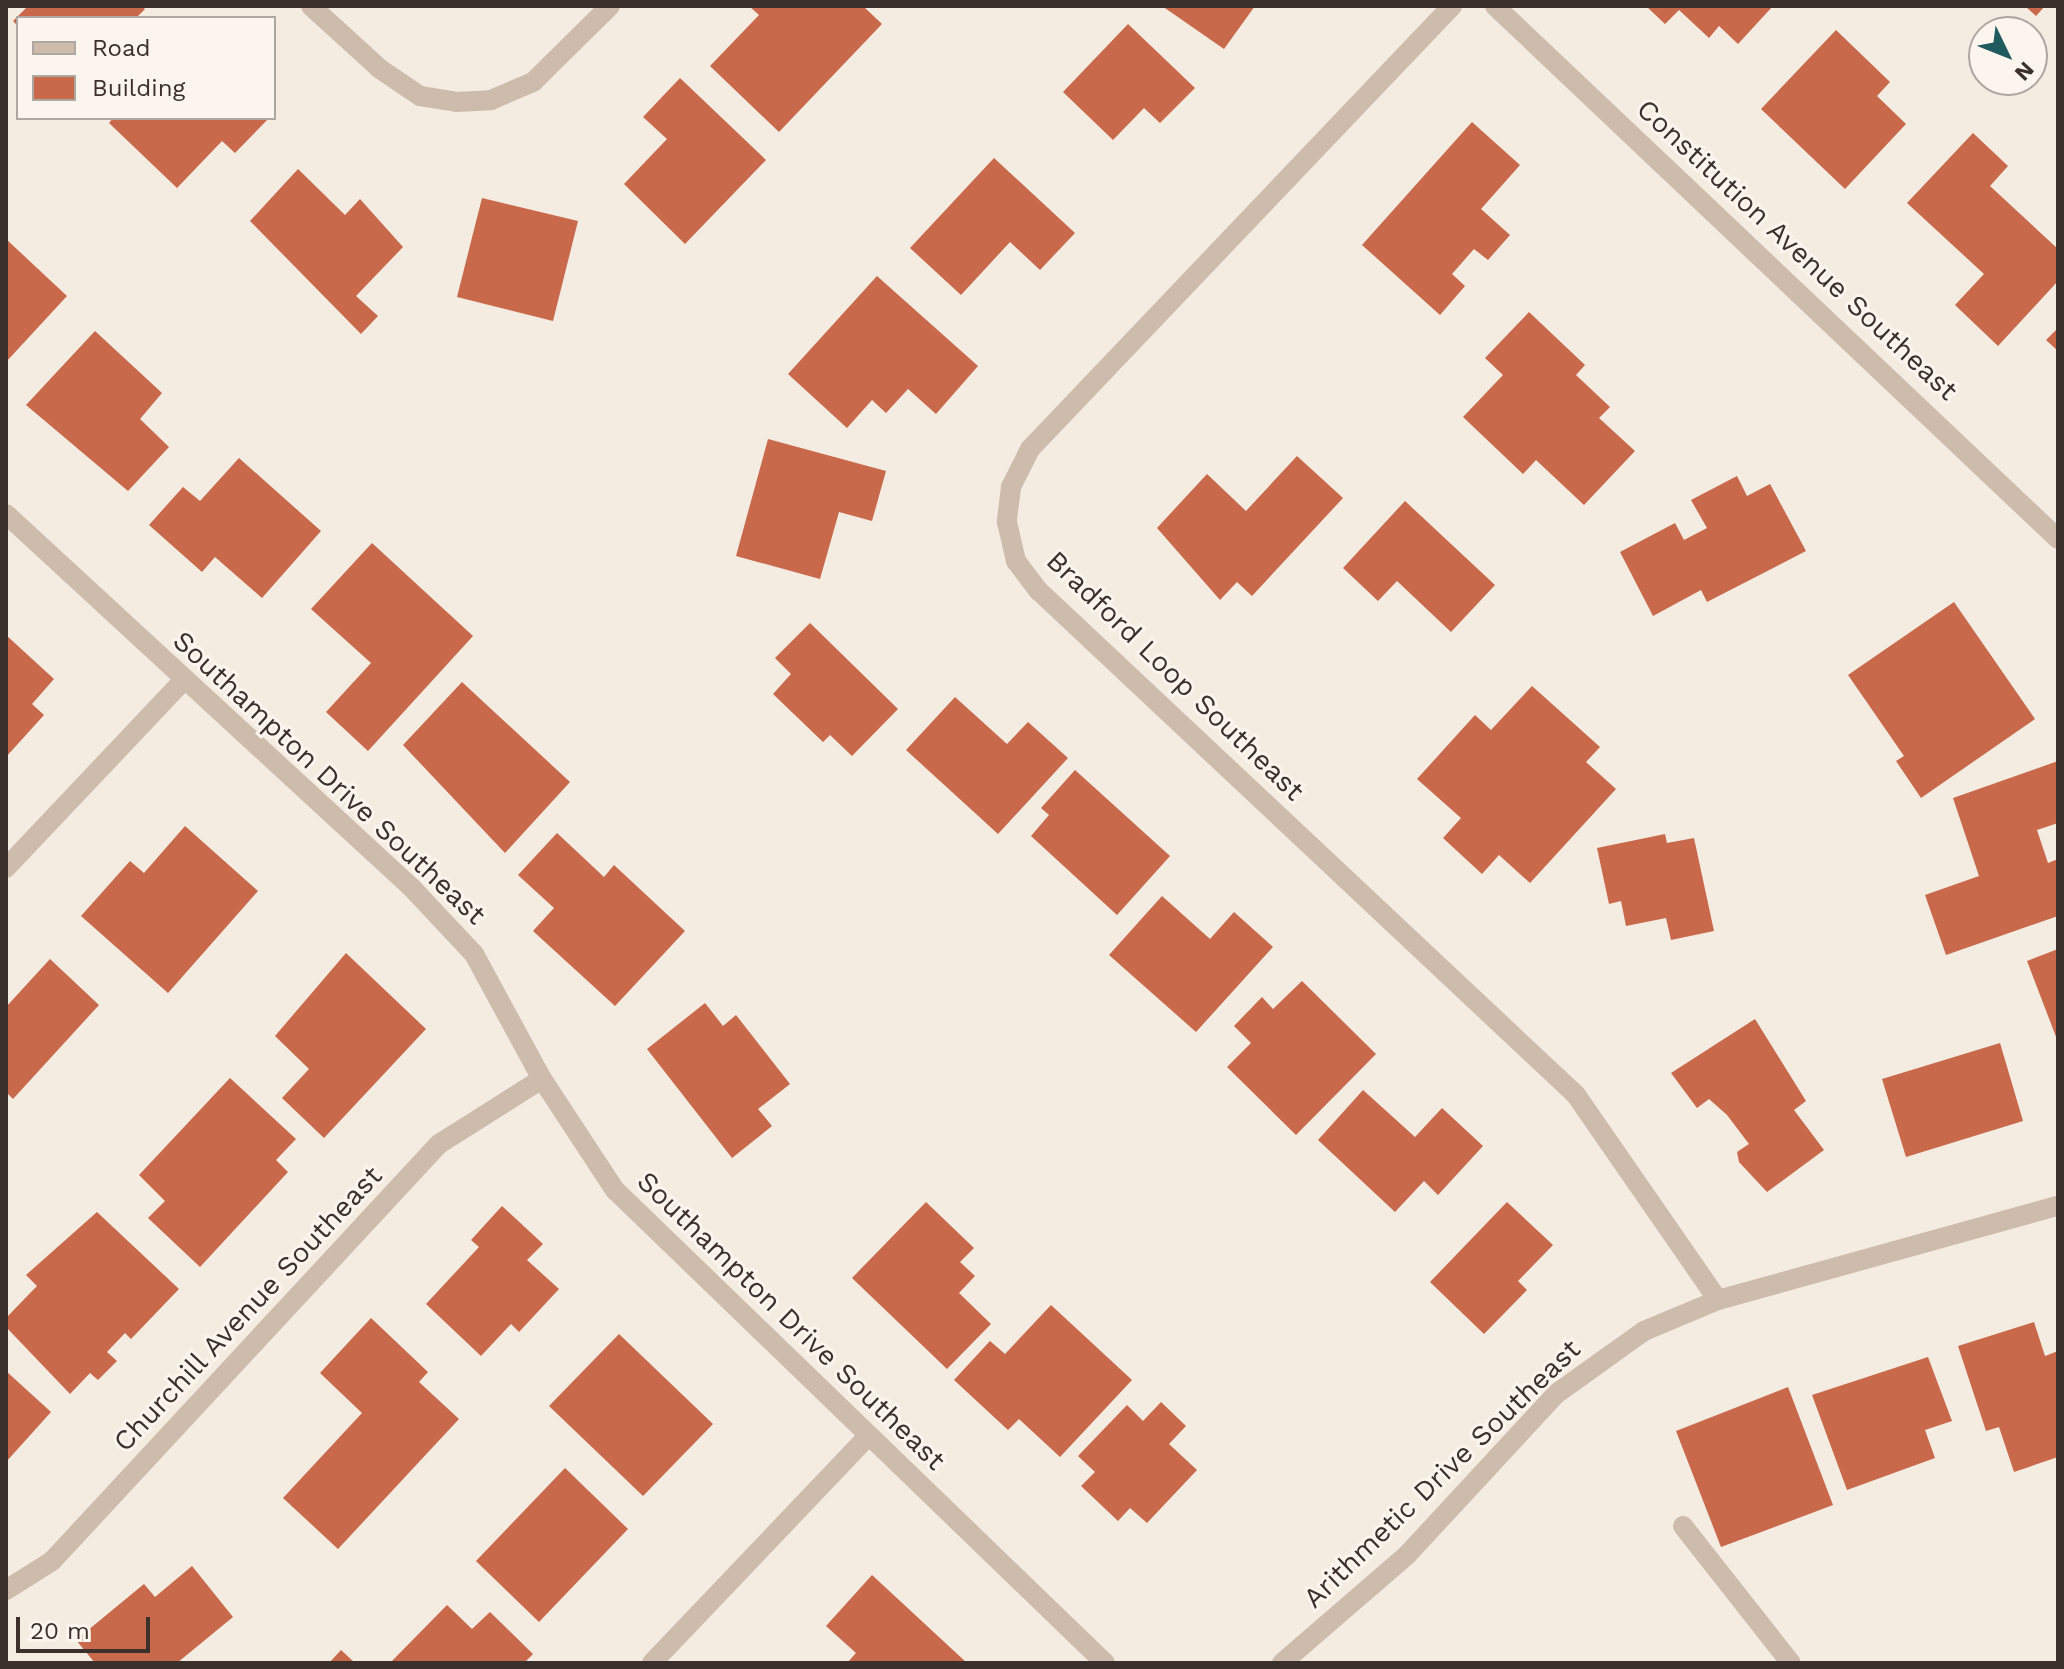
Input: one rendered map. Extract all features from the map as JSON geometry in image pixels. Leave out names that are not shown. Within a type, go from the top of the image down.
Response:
[{"type":"street","points":[[311,6],[390,76],[420,96],[457,102],[491,100],[533,82],[610,6]]},
{"type":"street","name":"Bradford Loop Southeast","points":[[1452,6],[1030,449],[1011,487],[1007,522],[1016,561],[1039,591],[1576,1095],[1718,1300]]},
{"type":"street","name":"Constitution Avenue Southeast","points":[[1495,6],[2058,539]]},
{"type":"street","name":"Southampton Drive Southeast","points":[[6,514],[474,954],[542,1079],[615,1190],[1105,1663]]},
{"type":"street","points":[[6,868],[185,679]]},
{"type":"street","name":"Churchill Avenue Southeast","points":[[6,1590],[52,1561],[439,1144],[542,1079]]},
{"type":"street","name":"Arithmetic Drive Southeast","points":[[1282,1663],[1407,1555],[1593,1362],[1718,1300],[2058,1206]]},
{"type":"street","points":[[652,1663],[868,1436]]},
{"type":"street","points":[[1683,1526],[1791,1663]]},
{"type":"building","points":[[28,6],[142,6],[145,9],[138,16],[18,16]]},
{"type":"building","points":[[749,6],[863,6],[882,24],[779,132],[710,66],[759,15]]},
{"type":"building","points":[[1162,6],[1255,6],[1224,49]]},
{"type":"building","points":[[1646,6],[1773,6],[1738,44],[1719,26],[1709,38],[1679,10],[1665,24]]},
{"type":"building","points":[[2025,6],[2045,6],[2036,16]]},
{"type":"building","points":[[1128,24],[1195,88],[1160,123],[1144,108],[1113,140],[1063,92]]},
{"type":"building","points":[[1836,30],[1890,82],[1877,96],[1906,124],[1845,189],[1761,109]]},
{"type":"building","points":[[680,78],[766,160],[685,244],[624,184],[667,139],[643,117]]},
{"type":"building","points":[[111,120],[267,120],[235,153],[222,141],[177,188],[109,123]]},
{"type":"building","points":[[1472,122],[1520,165],[1481,209],[1510,235],[1488,260],[1474,249],[1452,274],[1465,286],[1440,315],[1362,245]]},
{"type":"building","points":[[1973,133],[2008,166],[1990,186],[2058,249],[2058,281],[1998,346],[1955,305],[1984,274],[1907,203]]},
{"type":"building","points":[[994,158],[1075,233],[1040,270],[1010,242],[961,295],[910,248]]},
{"type":"building","points":[[298,169],[345,215],[360,199],[403,247],[356,296],[378,316],[361,334],[250,221]]},
{"type":"building","points":[[482,198],[578,221],[553,321],[457,297]]},
{"type":"building","points":[[6,239],[67,296],[6,362]]},
{"type":"building","points":[[877,276],[978,366],[936,414],[908,389],[886,413],[872,400],[847,428],[788,374]]},
{"type":"building","points":[[1529,312],[1585,365],[1576,375],[1610,407],[1599,418],[1635,451],[1584,505],[1536,460],[1523,474],[1463,417],[1503,375],[1485,358]]},
{"type":"building","points":[[2058,328],[2058,351],[2046,340]]},
{"type":"building","points":[[95,331],[162,393],[140,419],[169,447],[128,491],[26,405]]},
{"type":"building","points":[[768,439],[886,471],[872,521],[839,512],[820,579],[736,556]]},
{"type":"building","points":[[1297,456],[1343,498],[1252,596],[1237,582],[1220,600],[1157,528],[1207,474],[1246,511]]},
{"type":"building","points":[[239,458],[321,531],[262,598],[215,557],[202,572],[149,525],[183,487],[200,501]]},
{"type":"building","points":[[1737,476],[1747,496],[1770,484],[1806,551],[1707,602],[1701,590],[1653,616],[1620,552],[1675,523],[1684,540],[1707,528],[1691,500]]},
{"type":"building","points":[[1405,501],[1495,585],[1451,632],[1397,581],[1378,601],[1343,568]]},
{"type":"building","points":[[372,543],[473,636],[368,751],[326,712],[371,663],[311,609]]},
{"type":"building","points":[[1954,602],[2035,719],[1921,798],[1896,761],[1904,756],[1848,675]]},
{"type":"building","points":[[810,623],[898,709],[852,756],[830,735],[823,742],[773,694],[791,674],[775,658]]},
{"type":"building","points":[[6,635],[54,679],[32,704],[44,715],[6,757]]},
{"type":"building","points":[[462,682],[570,782],[505,853],[403,745]]},
{"type":"building","points":[[1532,686],[1600,747],[1586,762],[1616,789],[1530,883],[1499,855],[1482,874],[1443,838],[1461,818],[1417,779],[1475,715],[1491,730]]},
{"type":"building","points":[[955,697],[1007,744],[1028,722],[1068,758],[998,834],[906,750]]},
{"type":"building","points":[[2058,761],[2058,823],[2037,830],[2048,863],[2058,859],[2058,916],[1946,955],[1925,895],[1979,876],[1953,798]]},
{"type":"building","points":[[1075,770],[1170,856],[1117,915],[1031,836],[1049,815],[1041,808]]},
{"type":"building","points":[[185,826],[258,891],[168,993],[81,916],[130,861],[144,873]]},
{"type":"building","points":[[557,833],[604,877],[614,865],[685,931],[615,1006],[533,931],[554,908],[518,875]]},
{"type":"building","points":[[1665,834],[1667,843],[1694,838],[1714,931],[1671,940],[1666,918],[1626,926],[1621,901],[1609,904],[1597,848]]},
{"type":"building","points":[[1162,896],[1210,939],[1234,912],[1273,947],[1196,1032],[1109,955]]},
{"type":"building","points":[[2058,949],[2058,1042],[2027,961]]},
{"type":"building","points":[[346,953],[426,1029],[324,1138],[282,1098],[309,1069],[275,1036]]},
{"type":"building","points":[[50,959],[99,1005],[13,1099],[6,1092],[6,1007]]},
{"type":"building","points":[[1302,981],[1376,1054],[1296,1135],[1227,1067],[1251,1043],[1234,1026],[1262,997],[1273,1009]]},
{"type":"building","points":[[705,1003],[723,1026],[736,1015],[790,1084],[758,1109],[772,1126],[732,1158],[647,1049]]},
{"type":"building","points":[[1755,1019],[1806,1101],[1794,1110],[1824,1150],[1767,1192],[1739,1162],[1737,1152],[1749,1144],[1727,1115],[1709,1099],[1697,1108],[1671,1073]]},
{"type":"building","points":[[2000,1043],[2023,1121],[1906,1157],[1882,1079]]},
{"type":"building","points":[[230,1078],[296,1139],[276,1160],[288,1172],[200,1267],[148,1218],[165,1201],[139,1175]]},
{"type":"building","points":[[1363,1090],[1415,1137],[1442,1108],[1483,1146],[1438,1195],[1424,1181],[1395,1212],[1318,1140]]},
{"type":"building","points":[[926,1202],[974,1248],[960,1262],[975,1276],[959,1293],[991,1324],[947,1369],[852,1278]]},
{"type":"building","points":[[1507,1202],[1553,1245],[1518,1281],[1527,1290],[1484,1334],[1430,1282]]},
{"type":"building","points":[[502,1206],[543,1244],[527,1260],[559,1289],[519,1332],[511,1324],[481,1356],[426,1304],[479,1247],[471,1240]]},
{"type":"building","points":[[97,1212],[179,1289],[131,1339],[125,1333],[107,1352],[117,1361],[98,1380],[90,1373],[70,1394],[6,1327],[6,1318],[37,1286],[26,1275]]},
{"type":"building","points":[[1051,1305],[1132,1380],[1060,1457],[1019,1419],[1008,1430],[954,1380],[990,1341],[1005,1354]]},
{"type":"building","points":[[371,1318],[428,1372],[419,1382],[459,1419],[338,1549],[283,1498],[362,1413],[320,1373]]},
{"type":"building","points":[[2034,1322],[2045,1356],[2058,1351],[2058,1457],[2014,1472],[1999,1427],[1986,1431],[1958,1346]]},
{"type":"building","points":[[619,1334],[713,1424],[643,1496],[549,1406]]},
{"type":"building","points":[[1928,1357],[1952,1421],[1925,1430],[1935,1458],[1847,1490],[1812,1395]]},
{"type":"building","points":[[6,1371],[51,1412],[6,1462]]},
{"type":"building","points":[[1788,1387],[1833,1505],[1721,1547],[1676,1431]]},
{"type":"building","points":[[1161,1402],[1186,1426],[1169,1444],[1197,1470],[1147,1523],[1130,1508],[1118,1521],[1081,1486],[1095,1472],[1078,1456],[1127,1405],[1143,1421]]},
{"type":"building","points":[[565,1468],[628,1529],[539,1622],[476,1561]]},
{"type":"building","points":[[192,1566],[233,1617],[177,1663],[95,1663],[76,1640],[144,1584],[155,1597]]},
{"type":"building","points":[[872,1575],[967,1663],[847,1663],[856,1653],[826,1626]]},
{"type":"building","points":[[447,1605],[472,1629],[490,1612],[533,1654],[524,1663],[390,1663]]},
{"type":"building","points":[[341,1650],[355,1663],[329,1663]]}]
